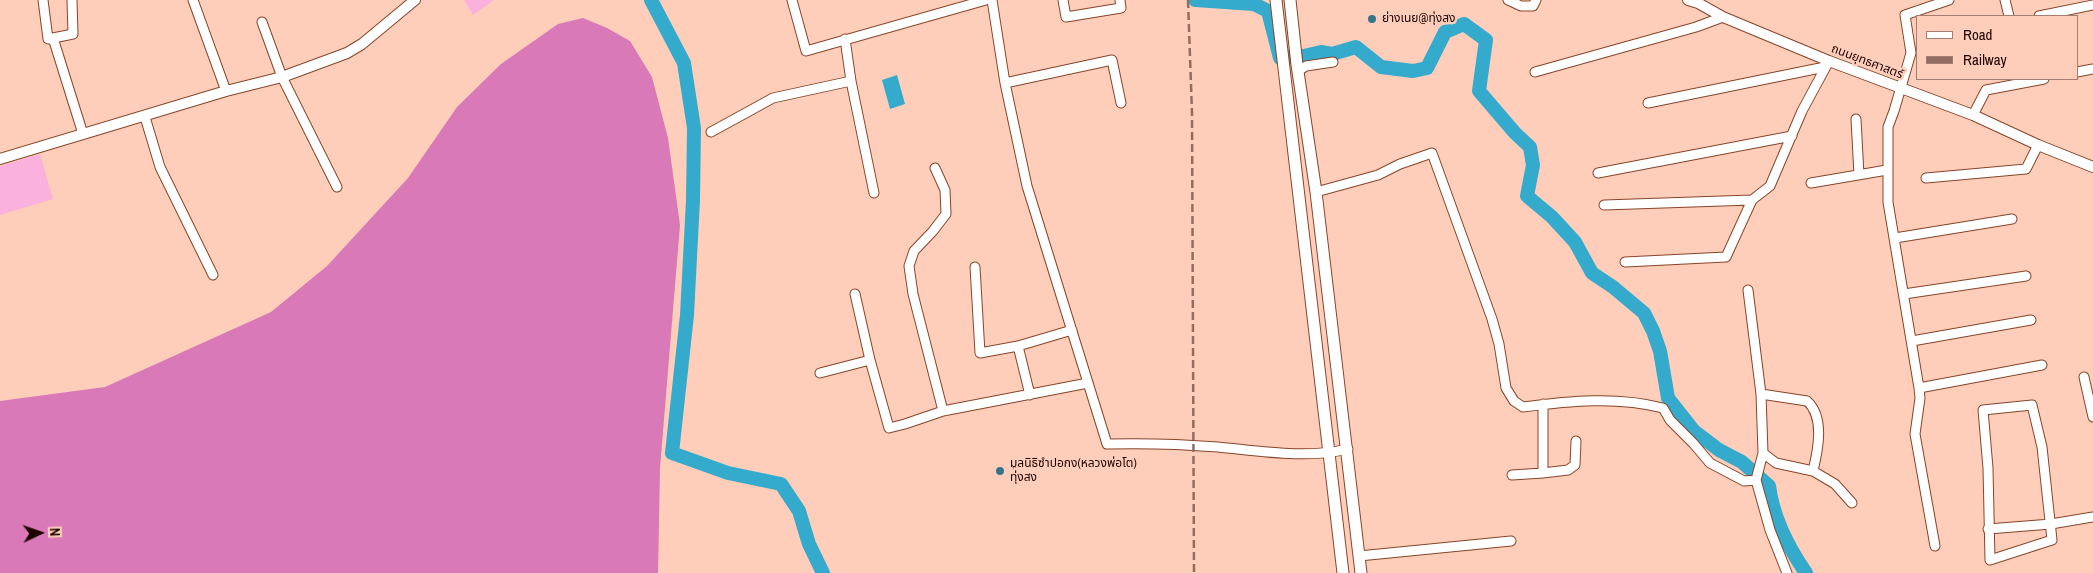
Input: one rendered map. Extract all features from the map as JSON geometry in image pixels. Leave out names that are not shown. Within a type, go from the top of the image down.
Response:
[{"type":"main road","points":[[1276,0],[1343,573]]},
{"type":"main road","points":[[1290,0],[1297,68],[1316,192],[1348,449],[1361,573]]},
{"type":"street","points":[[43,0],[48,39],[73,34],[72,0]]},
{"type":"street","points":[[193,0],[226,91]]},
{"type":"street","points":[[0,160],[226,91],[282,77],[347,53],[362,44],[415,0]]},
{"type":"street","points":[[792,0],[806,51],[986,0]]},
{"type":"street","points":[[992,0],[1005,83],[1027,186],[1106,444],[1162,443],[1279,452],[1330,453],[1348,449]]},
{"type":"street","points":[[1063,0],[1066,17],[1121,8],[1120,0]]},
{"type":"street","points":[[1508,0],[1521,6],[1533,6],[1536,0]]},
{"type":"street","points":[[1935,546],[1915,434],[1920,398],[1919,388],[1888,202],[1888,127],[1914,52],[1904,15],[1949,0]]},
{"type":"street","points":[[2005,0],[2009,15]]},
{"type":"street","name":"ถนนยุทธศาสตร์","points":[[1696,1],[1723,17],[1827,64],[1973,115],[2038,145],[2093,166]]},
{"type":"street","points":[[2044,15],[2093,4]]},
{"type":"street","points":[[1535,72],[1696,27],[1723,17]]},
{"type":"street","points":[[262,22],[282,77],[337,187]]},
{"type":"street","points":[[53,38],[83,134]]},
{"type":"street","points":[[845,39],[851,81],[874,193]]},
{"type":"street","points":[[1005,83],[1112,60],[1121,103]]},
{"type":"street","points":[[1297,68],[1333,62]]},
{"type":"street","points":[[1648,103],[1827,64]]},
{"type":"street","points":[[1625,262],[1726,256],[1752,200],[1770,186],[1802,111],[1827,64]]},
{"type":"street","points":[[2078,72],[2093,69]]},
{"type":"street","points":[[1973,115],[1986,90],[2039,80]]},
{"type":"street","points":[[711,132],[773,98],[851,81]]},
{"type":"street","points":[[145,117],[160,167],[213,275]]},
{"type":"street","points":[[1856,119],[1858,175]]},
{"type":"street","points":[[1598,173],[1792,136]]},
{"type":"street","points":[[1926,178],[2026,169],[2038,145]]},
{"type":"street","points":[[1316,192],[1378,175],[1400,164],[1432,153],[1492,319],[1501,352],[1506,388],[1514,401],[1523,407],[1592,400],[1652,405],[1663,408],[1670,420],[1694,443],[1710,463],[1744,481],[1757,477]]},
{"type":"street","points":[[935,168],[945,190],[946,214],[914,251],[909,266],[913,294],[942,411]]},
{"type":"street","points":[[1811,184],[1887,170]]},
{"type":"street","points":[[1604,205],[1752,200]]},
{"type":"street","points":[[1894,238],[2012,219]]},
{"type":"street","points":[[975,266],[980,353],[1018,346],[1072,330]]},
{"type":"street","points":[[1904,294],[2026,276]]},
{"type":"street","points":[[1748,290],[1761,394],[1764,453],[1757,477],[1770,530],[1787,573]]},
{"type":"street","points":[[855,294],[870,360],[889,428],[942,411],[1088,383]]},
{"type":"street","points":[[1912,341],[2031,320]]},
{"type":"street","points":[[1018,346],[1030,395]]},
{"type":"street","points":[[820,373],[870,360]]},
{"type":"street","points":[[1919,388],[2042,365]]},
{"type":"street","points":[[2084,377],[2093,414]]},
{"type":"street","points":[[1761,394],[1807,401],[1811,405],[1817,421],[1819,444],[1813,471]]},
{"type":"street","points":[[1543,404],[1543,473]]},
{"type":"street","points":[[2032,405],[2042,447],[2052,540],[1990,560],[1988,529],[1988,468],[1983,410],[2032,405]]},
{"type":"street","points":[[1512,475],[1568,470],[1575,465],[1576,441]]},
{"type":"street","points":[[1764,453],[1776,463],[1813,471],[1835,484],[1852,503]]},
{"type":"street","points":[[1988,529],[2051,524],[2093,517]]},
{"type":"street","points":[[1359,556],[1511,540]]},
{"type":"shaded area","points":[[464,0],[494,0],[473,15]]},
{"type":"shaded area","points":[[583,18],[607,28],[630,41],[652,77],[668,138],[680,225],[660,468],[658,573],[0,573],[0,401],[105,387],[271,312],[327,266],[408,178],[457,107],[501,64],[558,24]]},
{"type":"shaded area","points":[[40,154],[53,199],[0,215],[0,166]]},
{"type":"water","points":[[897,75],[905,104],[890,109],[882,80]]},
{"type":"waterway","points":[[651,0],[684,63],[694,128],[693,200],[687,315],[672,453],[728,473],[781,484],[799,511],[809,544],[823,573]]},
{"type":"waterway","points":[[1195,0],[1254,4],[1268,11],[1280,58],[1321,52],[1332,54],[1356,47],[1381,67],[1413,71],[1427,68],[1445,32],[1464,24],[1486,40],[1479,91],[1515,133],[1530,147],[1533,165],[1527,196],[1552,217],[1575,242],[1592,273],[1613,287],[1644,313],[1660,351],[1668,398],[1694,431],[1719,450],[1742,462],[1769,486],[1774,509],[1782,531],[1806,573]]},
{"type":"railway","points":[[1188,0],[1192,113],[1194,573]]},
{"type":"place","name":"ย่างเนย@ทุ่งสง","points":[[1372,19]]},
{"type":"place","name":"มูลนิธิซำปอกง(หลวงพ่อโต) ทุ่งสง","points":[[1000,471]]}]
